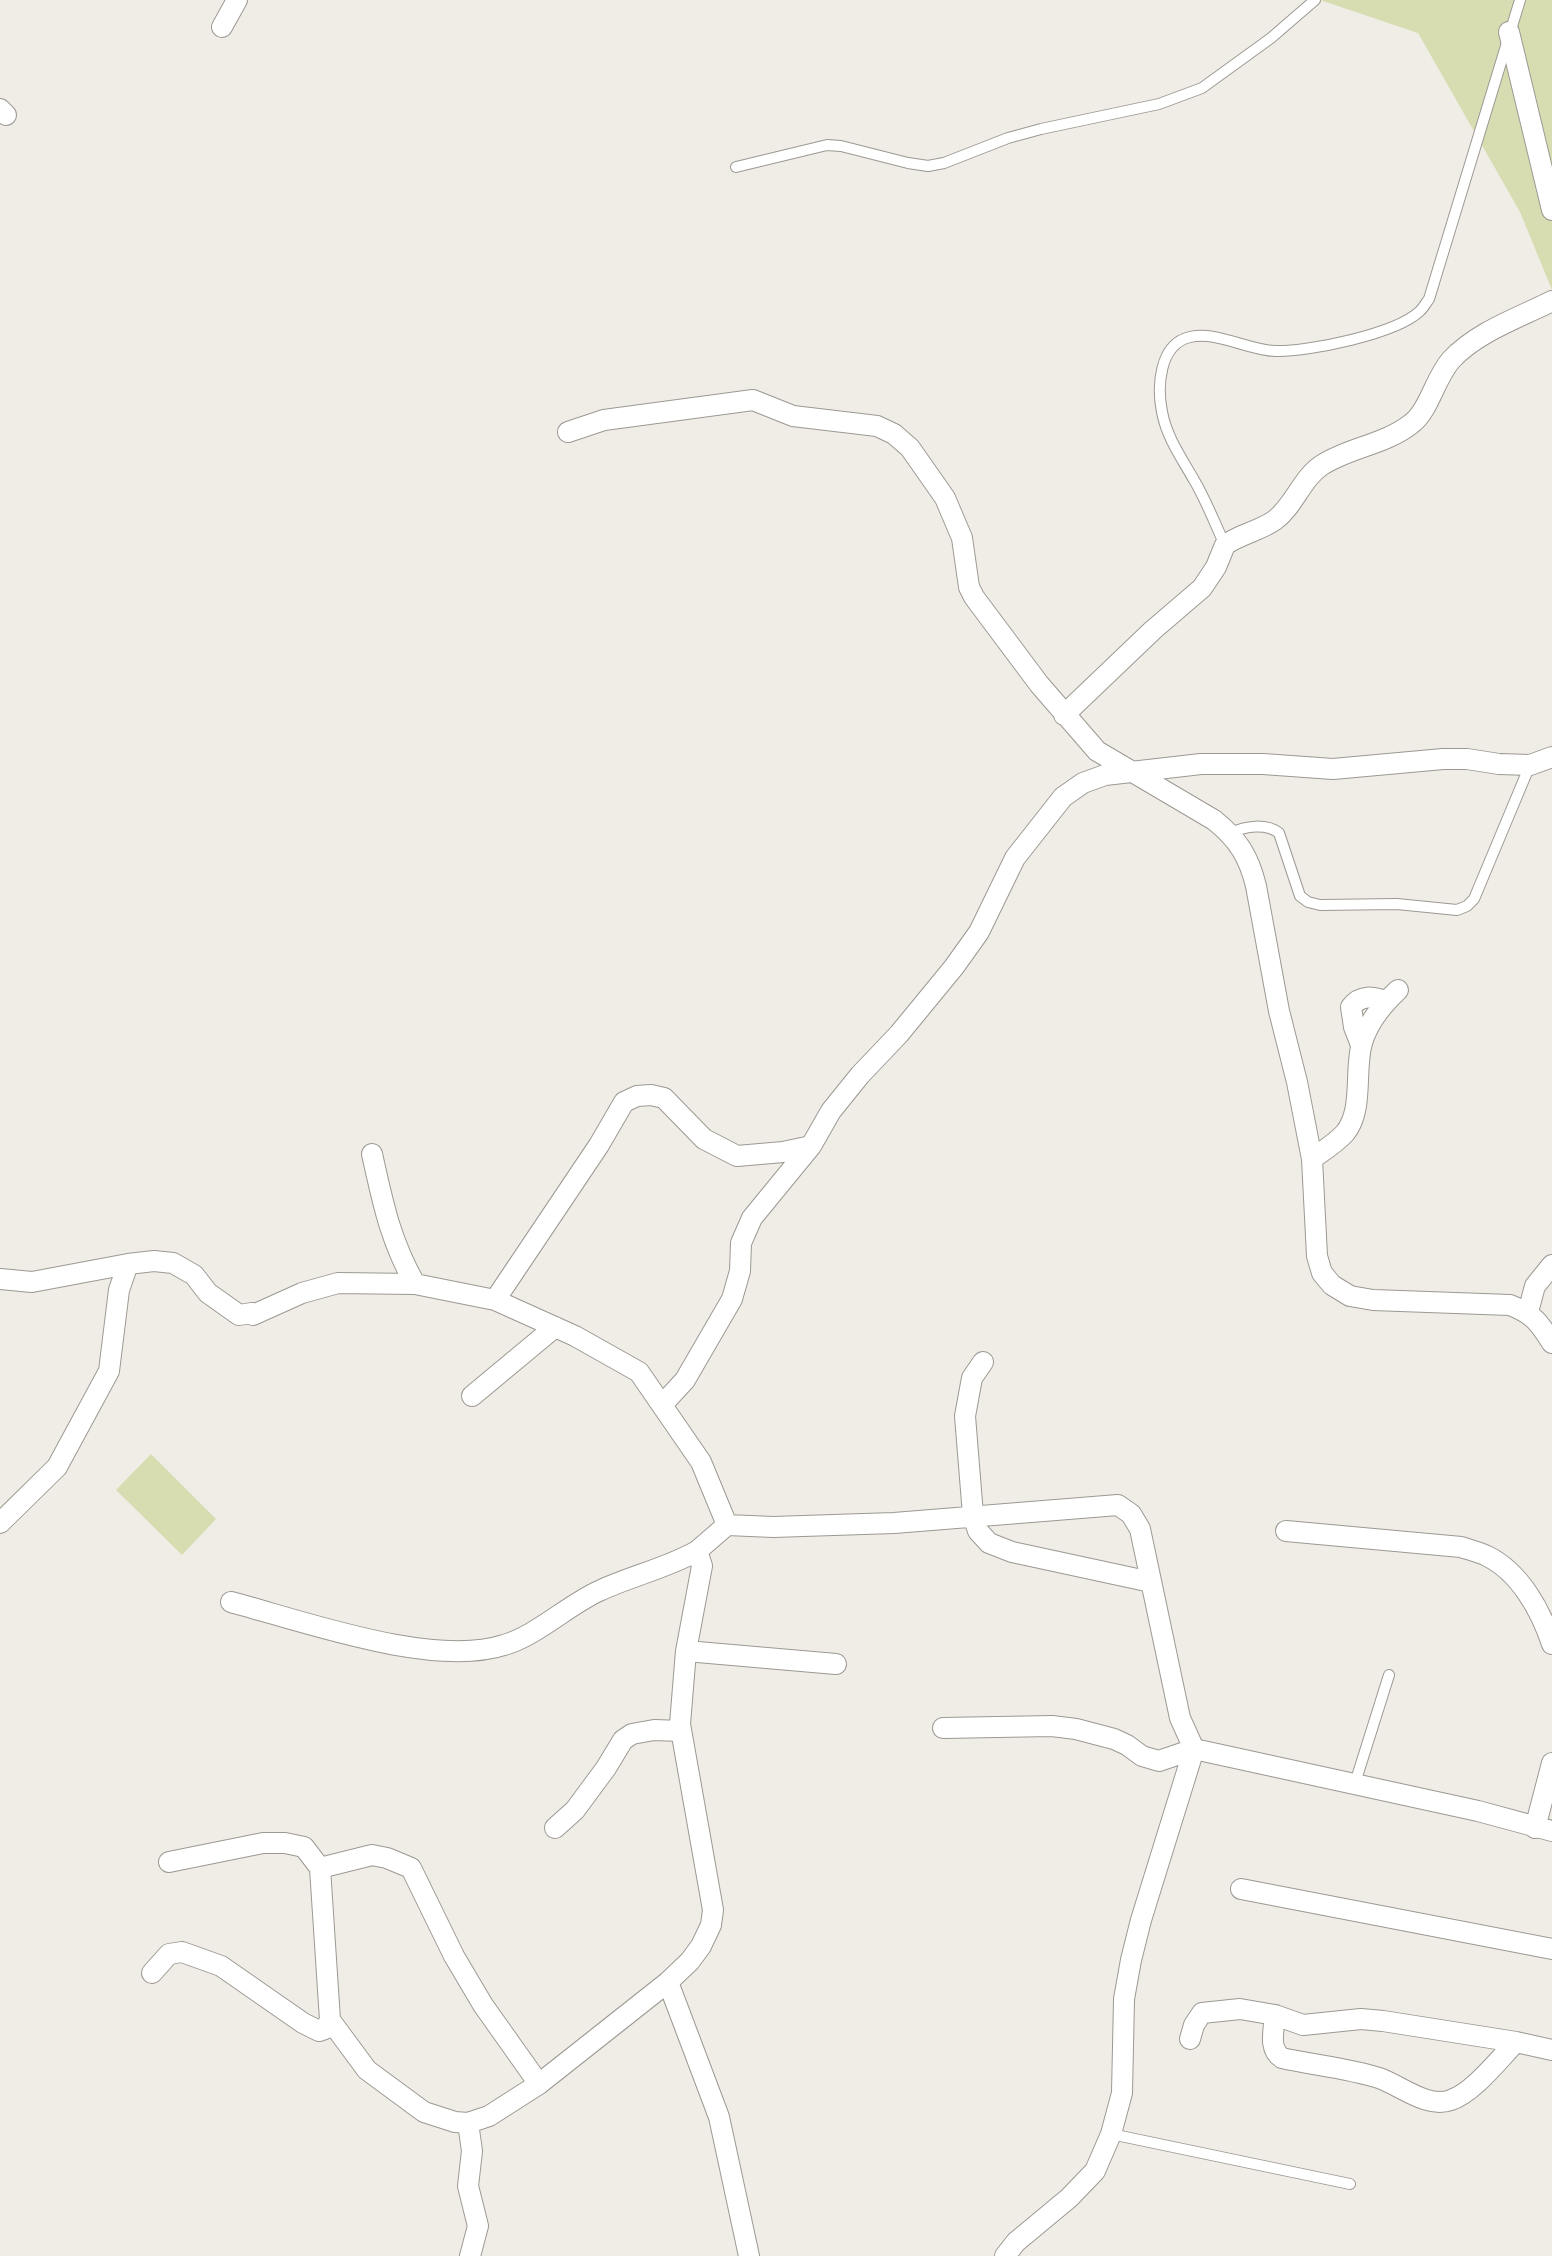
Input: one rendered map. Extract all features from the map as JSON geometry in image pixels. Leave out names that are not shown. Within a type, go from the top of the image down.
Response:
[{"type":"street","points":[[222,27],[237,0]]},
{"type":"street","points":[[1509,32],[1552,210]]},
{"type":"street","points":[[1064,715],[1152,630],[1202,588],[1216,567],[1225,545],[1276,520],[1322,465],[1337,457],[1387,440],[1413,423],[1437,380],[1459,353],[1475,340],[1552,301]]},
{"type":"street","points":[[568,432],[604,420],[753,400],[793,416],[877,426],[894,434],[910,448],[930,475],[956,520],[962,538],[969,587],[974,597],[1064,715],[1097,751],[1214,820],[1231,834],[1247,857],[1256,886],[1279,1011],[1297,1082],[1312,1159],[1317,1256],[1322,1273],[1332,1285],[1350,1296],[1373,1300],[1510,1305],[1528,1312],[1542,1326],[1552,1343]]},
{"type":"street","points":[[662,1405],[684,1380],[732,1299],[740,1271],[741,1243],[752,1218],[811,1146],[831,1111],[860,1075],[899,1034],[964,953],[979,932],[1015,858],[1062,796],[1084,783],[1105,775],[1134,774],[1201,764],[1263,764],[1333,770],[1443,759],[1468,759],[1499,764],[1530,765],[1552,757]]},
{"type":"street","points":[[1312,1159],[1346,1132],[1352,1116],[1361,1045],[1354,1027],[1351,1007],[1362,998],[1392,995]]},
{"type":"street","points":[[495,1300],[599,1145],[624,1102],[637,1096],[651,1095],[664,1098],[704,1139],[736,1156],[783,1152],[811,1146]]},
{"type":"street","points":[[372,1154],[388,1225],[396,1247],[414,1284]]},
{"type":"street","points":[[0,1279],[32,1282],[128,1264],[154,1261],[173,1263],[194,1276],[208,1293],[239,1315],[252,1313],[253,1315],[302,1293],[338,1283],[414,1284],[495,1300],[555,1327],[639,1372],[701,1462],[727,1525]]},
{"type":"street","points":[[0,1523],[57,1467],[109,1371],[119,1290],[128,1264]]},
{"type":"street","points":[[1528,1312],[1535,1286],[1552,1265]]},
{"type":"street","points":[[472,1396],[555,1327]]},
{"type":"street","points":[[983,1362],[972,1378],[965,1416],[973,1515],[978,1531],[989,1543],[1012,1552],[1151,1582]]},
{"type":"street","points":[[231,1602],[359,1637],[457,1653],[477,1651],[514,1642],[592,1594],[698,1551],[727,1525],[773,1527],[894,1523],[973,1515],[1118,1505],[1131,1514],[1140,1530],[1180,1718],[1194,1749],[1141,1920],[1131,1960],[1124,1999],[1122,2093],[1111,2134],[1095,2171],[1069,2198],[1016,2242],[1005,2256]]},
{"type":"street","points":[[1286,1531],[1461,1548],[1487,1556],[1511,1573],[1531,1599],[1552,1644]]},
{"type":"street","points":[[169,1862],[263,1843],[285,1843],[304,1847],[320,1868],[330,2020],[357,2059],[375,2076],[424,2112],[455,2122],[468,2123],[489,2116],[539,2084],[668,1982],[690,1961],[701,1946],[711,1926],[713,1910],[681,1731],[680,1703],[686,1651],[702,1566],[698,1551]]},
{"type":"street","points":[[686,1651],[836,1664]]},
{"type":"street","points":[[943,1728],[1052,1726],[1076,1729],[1128,1744],[1142,1756],[1159,1761],[1194,1749],[1478,1811],[1544,1830],[1552,1763]]},
{"type":"street","points":[[555,1828],[575,1810],[606,1768],[623,1740],[632,1734],[640,1732],[681,1731]]},
{"type":"street","points":[[320,1868],[372,1856],[387,1858],[411,1868],[454,1956],[483,2005],[539,2084]]},
{"type":"street","points":[[1242,1889],[1552,1949]]},
{"type":"street","points":[[152,1973],[169,1954],[182,1952],[221,1966],[303,2023],[319,2031],[325,2029],[330,2020]]},
{"type":"street","points":[[668,1982],[719,2117],[749,2256]]},
{"type":"street","points":[[1190,2038],[1194,2025],[1202,2013],[1240,2009],[1275,2015],[1302,2025],[1362,2020],[1383,2021],[1516,2042],[1552,2050]]},
{"type":"street","points":[[1275,2015],[1273,2047],[1275,2054],[1282,2058],[1379,2078],[1435,2102],[1450,2101],[1463,2092],[1481,2078],[1516,2042]]},
{"type":"street","points":[[468,2123],[472,2151],[468,2186],[478,2226],[470,2256]]},
{"type":"lane","points":[[736,167],[827,145],[841,146],[908,163],[928,166],[944,163],[1008,138],[1041,129],[1159,104],[1202,88],[1271,38],[1316,0]]},
{"type":"lane","points":[[1225,545],[1194,480],[1176,454],[1164,419],[1159,391],[1166,357],[1176,345],[1188,338],[1203,336],[1244,347],[1275,351],[1310,348],[1387,330],[1420,311],[1429,299],[1520,0]]},
{"type":"lane","points":[[1231,834],[1256,827],[1274,829],[1279,833],[1300,896],[1308,902],[1320,904],[1397,904],[1457,910],[1467,906],[1474,899],[1530,765]]},
{"type":"lane","points":[[1355,1783],[1389,1675]]},
{"type":"lane","points":[[1111,2134],[1350,2184]]},
{"type":"green space","points":[[1320,0],[1552,0],[1552,290],[1520,212],[1418,33]]},
{"type":"green space","points":[[151,1454],[216,1519],[182,1555],[116,1490]]}]
